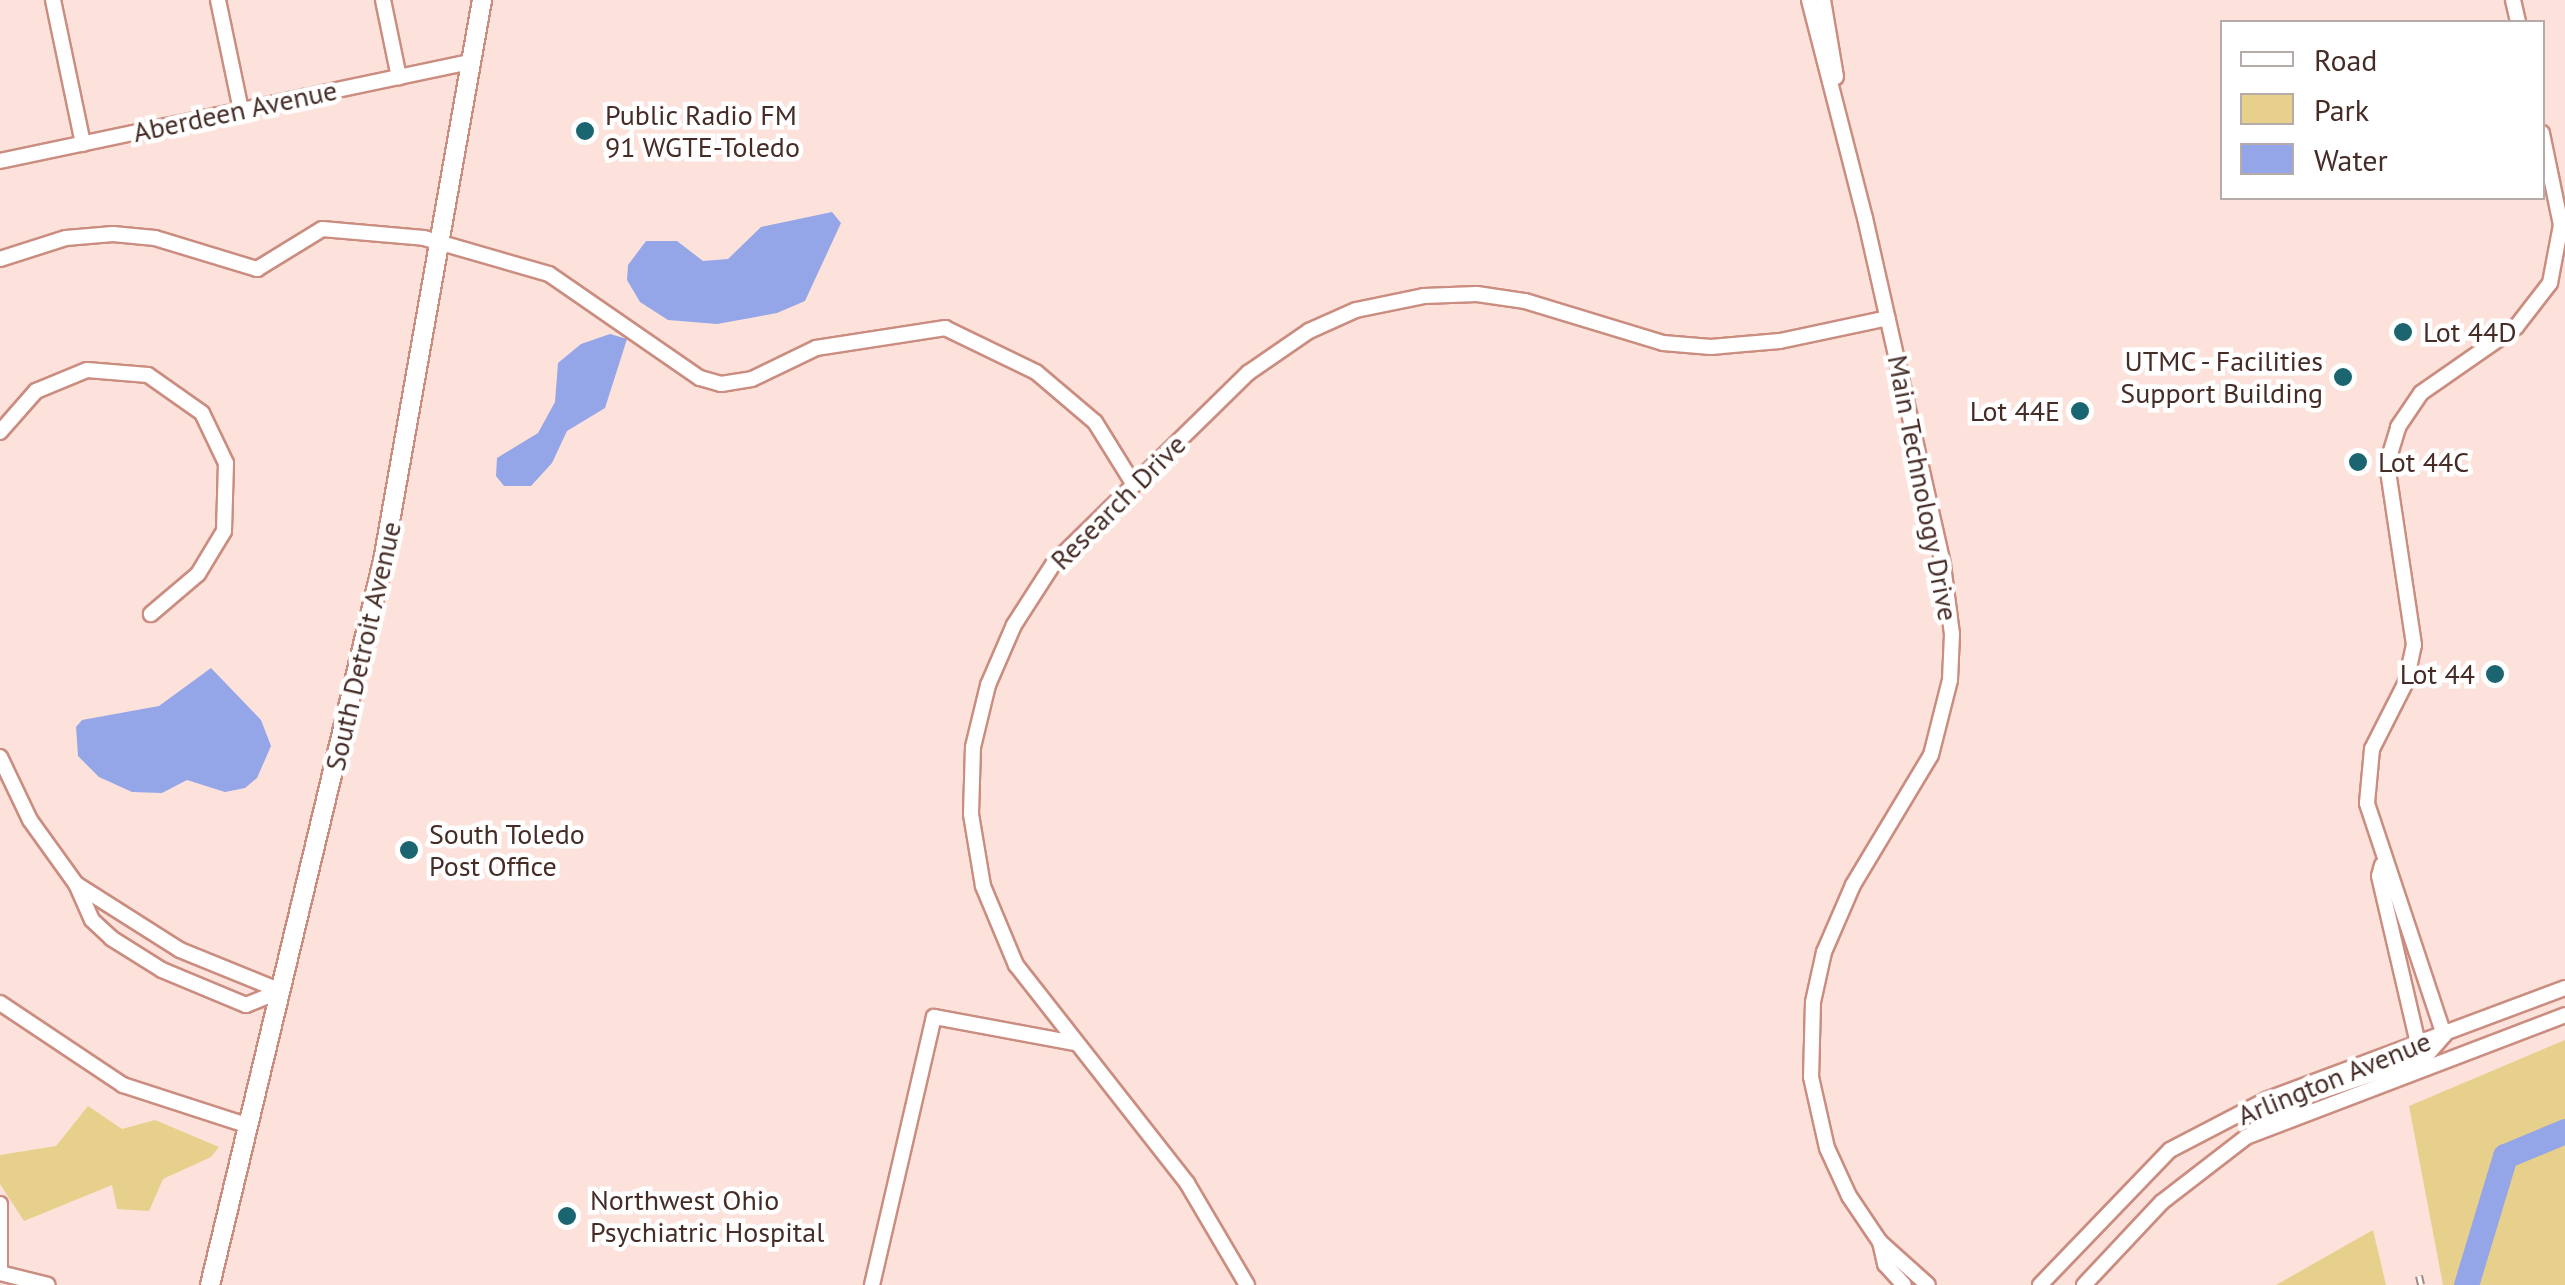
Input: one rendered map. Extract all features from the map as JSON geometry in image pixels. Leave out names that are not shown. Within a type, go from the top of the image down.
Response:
[{"type":"main road","name":"South Detroit Avenue","points":[[210,1285],[384,560],[482,0]]},
{"type":"street","points":[[53,0],[82,144]]},
{"type":"street","points":[[218,0],[241,110]]},
{"type":"street","points":[[383,0],[399,77]]},
{"type":"street","points":[[1809,0],[1841,112]]},
{"type":"street","points":[[1823,0],[1841,112]]},
{"type":"street","name":"Aberdeen Avenue","points":[[0,162],[471,62]]},
{"type":"street","name":"Main Technology Drive","points":[[1841,112],[1948,590],[1950,680],[1921,777],[1832,929],[1815,990],[1810,1052],[1826,1148],[1880,1242],[1886,1264],[1904,1285]]},
{"type":"street","points":[[2418,1044],[2379,876],[2382,865],[2366,776],[2406,682],[2414,640],[2388,500],[2390,449],[2421,393],[2516,328],[2546,292],[2561,234],[2558,170],[2545,140]]},
{"type":"street","points":[[0,259],[90,234],[154,238],[242,269],[256,268],[322,229],[442,242],[563,281],[709,382],[752,379],[816,348],[945,328],[970,336],[1036,372],[1095,422],[1134,484]]},
{"type":"street","name":"Research Drive","points":[[1247,1285],[1210,1215],[1016,964],[983,886],[972,814],[973,747],[988,685],[1014,625],[1054,563],[1267,356],[1332,319],[1400,299],[1500,297],[1649,340],[1711,348],[1780,341],[1888,318]]},
{"type":"street","points":[[0,432],[36,391],[87,370],[148,374],[202,413],[226,463],[224,530],[198,574],[151,614]]},
{"type":"street","points":[[0,757],[30,820],[76,884],[92,920],[162,970],[246,1005],[282,991]]},
{"type":"street","points":[[2246,1137],[2285,1106],[2426,1056],[2444,1034],[2391,872],[2382,865]]},
{"type":"street","points":[[76,884],[180,950],[282,991]]},
{"type":"street","name":"Arlington Avenue","points":[[2040,1285],[2170,1150],[2268,1099],[2565,988]]},
{"type":"street","points":[[0,1003],[123,1085],[250,1126]]},
{"type":"street","name":"Arlington Avenue","points":[[2084,1285],[2162,1202],[2246,1137],[2565,1015]]},
{"type":"street","points":[[872,1285],[934,1017],[1074,1042]]},
{"type":"street","points":[[0,1204],[0,1271],[48,1285]]},
{"type":"street","name":"Main Technology Drive","points":[[1880,1242],[1928,1285]]},
{"type":"green space","points":[[2565,1040],[2565,1285],[2443,1285],[2409,1106]]},
{"type":"green space","points":[[88,1106],[122,1129],[155,1120],[219,1147],[211,1157],[163,1179],[149,1211],[117,1209],[112,1185],[24,1221],[0,1184],[0,1155],[56,1146]]},
{"type":"green space","points":[[2373,1230],[2386,1285],[2276,1285]]},
{"type":"water","points":[[832,212],[841,223],[805,301],[777,313],[717,324],[668,320],[640,302],[627,280],[628,265],[646,241],[677,241],[703,261],[728,259],[761,227]]},
{"type":"water","points":[[610,334],[627,339],[605,408],[567,431],[552,463],[531,486],[504,486],[496,476],[497,458],[538,433],[555,402],[558,363],[581,344]]},
{"type":"water","points":[[211,668],[261,720],[271,746],[257,778],[245,788],[225,792],[187,780],[162,793],[132,792],[99,777],[78,756],[76,727],[82,720],[159,706]]},
{"type":"waterway","points":[[2466,1285],[2505,1156],[2565,1131]]},
{"type":"railway","points":[[2419,1276],[2421,1285]]},
{"type":"place","name":"Public Radio FM 91 WGTE-Toledo","points":[[585,131]]},
{"type":"place","name":"Lot 44D","points":[[2403,332]]},
{"type":"place","name":"UTMC - Facilities Support Building","points":[[2343,377]]},
{"type":"place","name":"Lot 44E","points":[[2080,411]]},
{"type":"place","name":"Lot 44C","points":[[2358,462]]},
{"type":"place","name":"Lot 44","points":[[2495,674]]},
{"type":"place","name":"South Toledo Post Office","points":[[409,850]]},
{"type":"place","name":"Northwest Ohio Psychiatric Hospital","points":[[567,1216]]}]
